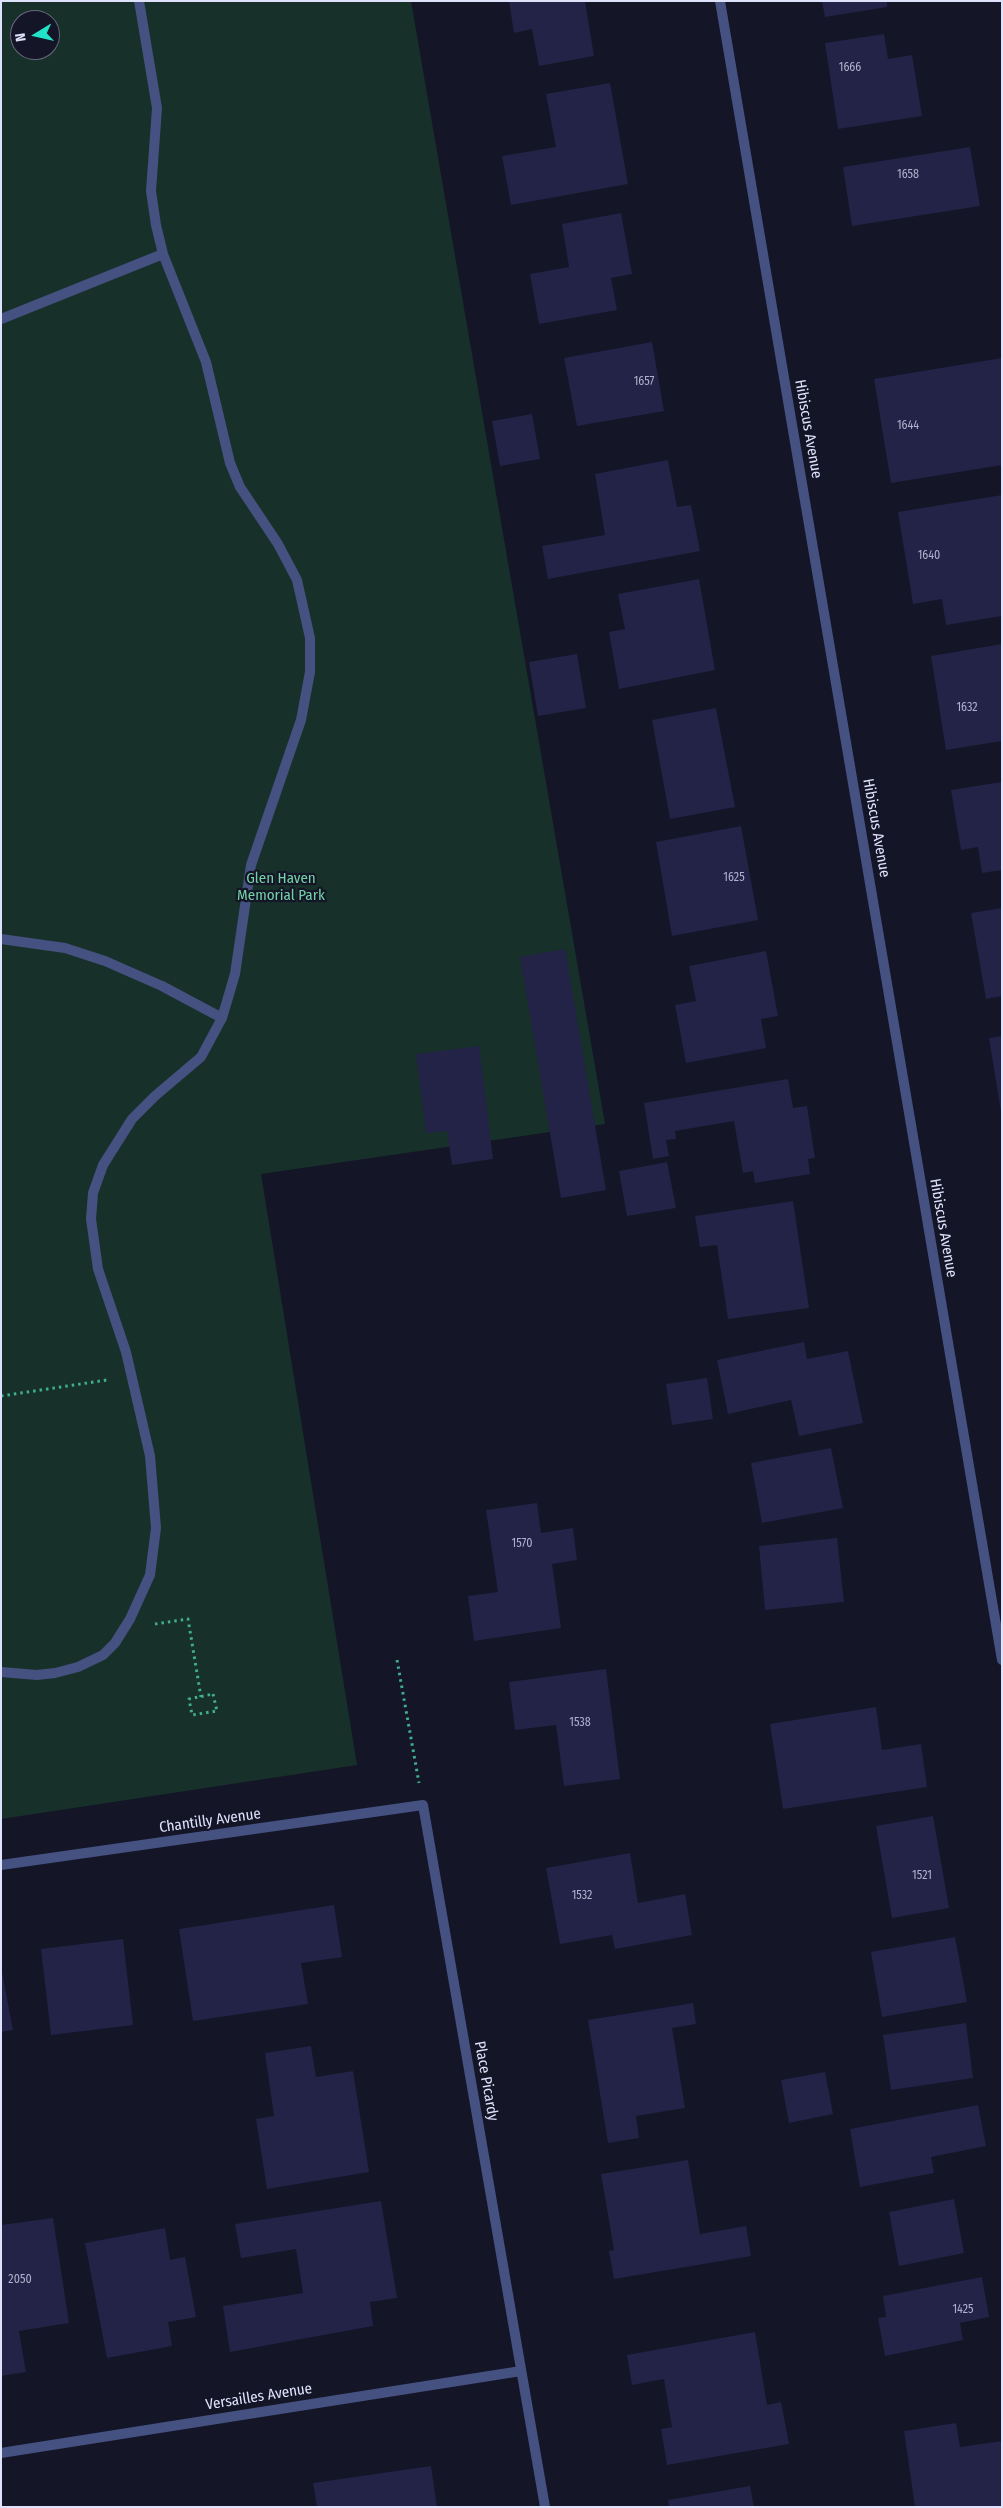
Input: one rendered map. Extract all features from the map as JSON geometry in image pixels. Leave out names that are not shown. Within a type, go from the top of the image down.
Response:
[{"type":"street","points":[[1,1672],[37,1675],[78,1667],[95,1660],[109,1650],[125,1628],[150,1575],[156,1528],[150,1456],[132,1376],[98,1269],[91,1219],[95,1184],[108,1156],[132,1119],[155,1096],[201,1057],[222,1018],[235,974],[251,865],[304,704],[310,672],[310,638],[301,594],[292,569],[240,487],[230,463],[206,362],[163,254],[151,200],[156,117],[155,91],[139,1]]},
{"type":"street","name":"Hibiscus Avenue","points":[[720,1],[1002,1660]]},
{"type":"street","points":[[1,319],[163,254]]},
{"type":"street","points":[[1,939],[65,948],[105,961],[162,986],[222,1018]]},
{"type":"street","name":"Chantilly Avenue","points":[[1,1865],[423,1805]]},
{"type":"street","name":"Place Picardy","points":[[423,1805],[545,2507]]},
{"type":"street","name":"Versailles Avenue","points":[[1,2453],[521,2370]]},
{"type":"path","points":[[1,1396],[132,1376]]},
{"type":"path","points":[[125,1628],[188,1619],[201,1697]]},
{"type":"path","points":[[397,1660],[423,1805]]},
{"type":"path","points":[[213,1694],[217,1711],[192,1715],[189,1699],[201,1697],[213,1694]]},
{"type":"green space","name":"Glen Haven Memorial Park","points":[[1,1],[411,1],[605,1124],[261,1174],[357,1765],[1,1819]]},
{"type":"building","points":[[509,1],[585,1],[594,56],[539,66],[532,29],[514,33]]},
{"type":"building","points":[[822,1],[887,1],[887,7],[825,17]]},
{"type":"building","points":[[884,34],[888,59],[912,55],[922,116],[838,129],[825,43]]},
{"type":"building","points":[[610,83],[628,184],[511,205],[502,156],[556,147],[546,94]]},
{"type":"building","points":[[970,147],[980,206],[852,226],[843,167]]},
{"type":"building","points":[[621,213],[632,274],[611,278],[617,310],[539,324],[530,274],[569,267],[562,224]]},
{"type":"building","points":[[652,342],[664,411],[577,426],[564,358]]},
{"type":"building","points":[[1002,358],[1002,465],[891,483],[874,379]]},
{"type":"building","points":[[532,414],[540,459],[500,466],[492,421]]},
{"type":"building","points":[[668,460],[677,507],[691,505],[700,551],[548,579],[542,546],[605,535],[595,474]]},
{"type":"building","points":[[1002,495],[1002,616],[946,625],[942,599],[913,604],[898,512]]},
{"type":"building","points":[[699,579],[715,670],[619,689],[609,632],[625,629],[618,594]]},
{"type":"building","points":[[1002,644],[1002,741],[946,750],[931,656]]},
{"type":"building","points":[[577,654],[586,708],[538,716],[529,662]]},
{"type":"building","points":[[716,708],[735,807],[670,819],[652,720]]},
{"type":"building","points":[[1002,782],[1002,870],[982,873],[978,847],[961,850],[951,790]]},
{"type":"building","points":[[741,826],[758,920],[672,936],[656,842]]},
{"type":"building","points":[[1002,908],[1002,996],[986,999],[971,913]]},
{"type":"building","points":[[565,949],[606,1190],[561,1198],[520,957]]},
{"type":"building","points":[[766,951],[778,1016],[761,1019],[766,1048],[686,1063],[675,1005],[696,1001],[689,966]]},
{"type":"building","points":[[1002,1036],[1002,1112],[1001,1112],[989,1038]]},
{"type":"building","points":[[479,1046],[493,1159],[452,1165],[447,1131],[426,1133],[416,1054]]},
{"type":"building","points":[[788,1079],[793,1108],[807,1106],[815,1158],[808,1159],[810,1174],[755,1183],[753,1171],[743,1173],[734,1121],[675,1131],[676,1139],[666,1140],[669,1156],[653,1159],[644,1103]]},
{"type":"building","points":[[667,1162],[676,1208],[627,1216],[619,1171]]},
{"type":"building","points":[[793,1201],[809,1308],[728,1319],[717,1245],[700,1247],[695,1216]]},
{"type":"building","points":[[804,1342],[807,1359],[848,1351],[863,1423],[799,1436],[791,1400],[728,1414],[717,1360]]},
{"type":"building","points":[[707,1378],[713,1419],[672,1425],[666,1384]]},
{"type":"building","points":[[831,1448],[843,1508],[762,1523],[751,1463]]},
{"type":"building","points":[[537,1503],[541,1533],[573,1528],[577,1560],[552,1564],[561,1628],[474,1641],[468,1596],[498,1592],[486,1510]]},
{"type":"building","points":[[837,1538],[844,1602],[765,1610],[759,1546]]},
{"type":"building","points":[[606,1669],[620,1779],[564,1786],[556,1725],[515,1730],[509,1682]]},
{"type":"building","points":[[876,1707],[882,1750],[921,1744],[927,1787],[783,1809],[770,1724]]},
{"type":"building","points":[[933,1816],[949,1908],[892,1918],[876,1826]]},
{"type":"building","points":[[630,1853],[638,1903],[685,1894],[692,1935],[615,1949],[612,1935],[560,1944],[546,1868]]},
{"type":"building","points":[[334,1905],[342,1957],[301,1963],[308,2004],[193,2021],[179,1929]]},
{"type":"building","points":[[955,1937],[967,2002],[882,2017],[871,1952]]},
{"type":"building","points":[[123,1939],[133,2025],[51,2035],[41,1949]]},
{"type":"building","points":[[1,1973],[13,2030],[1,2032]]},
{"type":"building","points":[[693,2003],[696,2024],[672,2028],[685,2108],[636,2116],[639,2138],[608,2143],[588,2020]]},
{"type":"building","points":[[966,2023],[973,2078],[891,2090],[883,2035]]},
{"type":"building","points":[[311,2046],[316,2077],[353,2071],[369,2172],[267,2189],[256,2119],[274,2116],[265,2053]]},
{"type":"building","points":[[825,2072],[833,2114],[789,2123],[781,2080]]},
{"type":"building","points":[[978,2105],[986,2146],[931,2157],[934,2173],[860,2187],[850,2129]]},
{"type":"building","points":[[688,2160],[700,2234],[746,2226],[751,2256],[614,2279],[609,2251],[614,2250],[601,2174]]},
{"type":"building","points":[[954,2199],[964,2253],[899,2266],[889,2212]]},
{"type":"building","points":[[381,2201],[397,2298],[370,2302],[373,2326],[230,2352],[223,2306],[303,2293],[296,2249],[241,2258],[235,2224]]},
{"type":"building","points":[[53,2218],[69,2323],[19,2331],[26,2372],[1,2376],[1,2225]]},
{"type":"building","points":[[165,2228],[170,2260],[185,2257],[196,2317],[168,2322],[172,2346],[107,2358],[85,2243]]},
{"type":"building","points":[[982,2277],[989,2317],[960,2323],[963,2340],[885,2356],[878,2318],[886,2317],[883,2296]]},
{"type":"building","points":[[755,2332],[767,2405],[781,2402],[789,2444],[667,2465],[661,2429],[672,2427],[664,2379],[632,2385],[627,2355]]},
{"type":"building","points":[[956,2423],[960,2447],[1002,2441],[1002,2507],[915,2507],[904,2431]]},
{"type":"building","points":[[431,2466],[437,2507],[317,2507],[313,2483]]},
{"type":"building","points":[[750,2486],[754,2507],[669,2507],[668,2500]]}]
